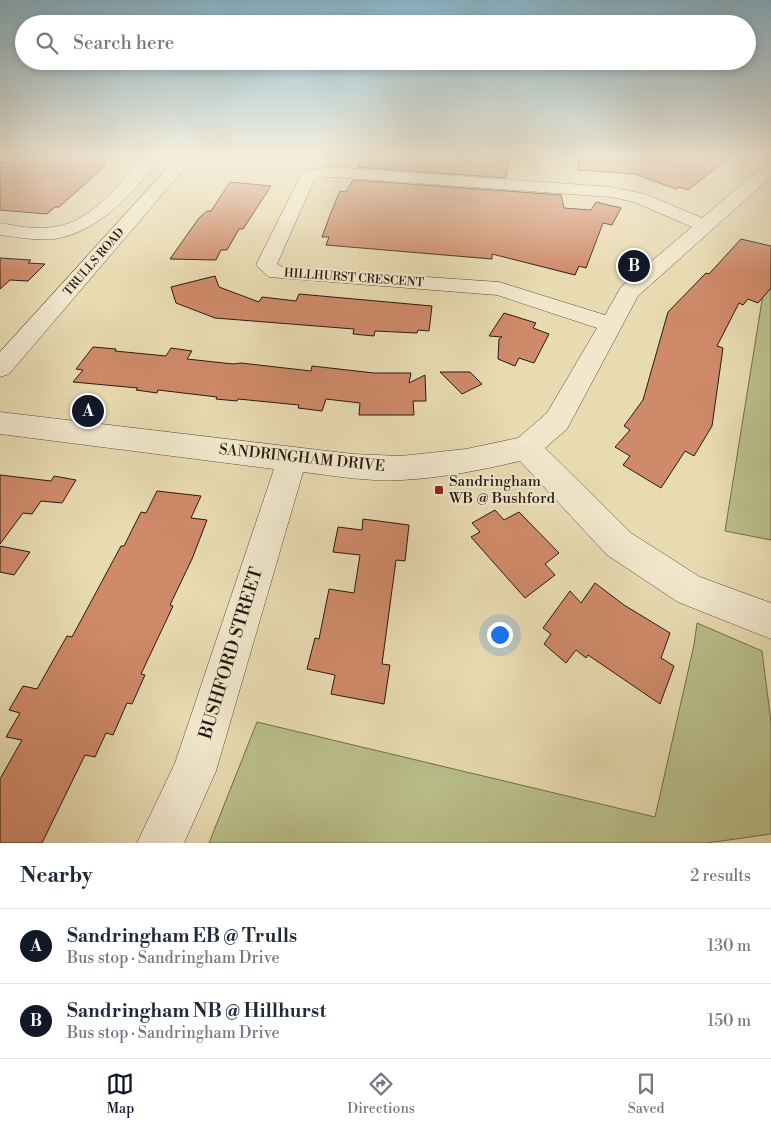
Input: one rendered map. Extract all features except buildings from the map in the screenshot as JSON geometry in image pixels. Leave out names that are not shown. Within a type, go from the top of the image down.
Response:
[{"type":"street","points":[[0,230],[54,233],[80,226],[94,217],[116,194]]},
{"type":"street","name":"TRULLS ROAD","points":[[0,368],[153,194]]},
{"type":"street","name":"HILLHURST CRESCENT","points":[[299,194],[266,265],[276,273],[499,289],[611,326]]},
{"type":"street","name":"HILLHURST CRESCENT","points":[[623,194],[639,198],[704,226]]},
{"type":"street","name":"SANDRINGHAM DRIVE","points":[[0,423],[292,459],[401,468],[466,461],[526,448],[557,421],[630,292],[741,194]]},
{"type":"street","points":[[526,448],[619,544],[690,590],[771,622]]},
{"type":"street","name":"BUSHFORD STREET","points":[[160,843],[194,771],[292,459]]},
{"type":"green space","points":[[771,285],[771,540],[725,531],[763,294]]},
{"type":"green space","points":[[697,623],[762,651],[771,722],[771,834],[707,843],[209,843],[257,722],[655,817],[694,645]]},
{"type":"place","name":"Sandringham NB @ Hillhurst","points":[[634,266]]},
{"type":"place","name":"Sandringham EB @ Trulls","points":[[88,411]]},
{"type":"place","name":"Sandringham WB @ Bushford","points":[[439,490]]}]
